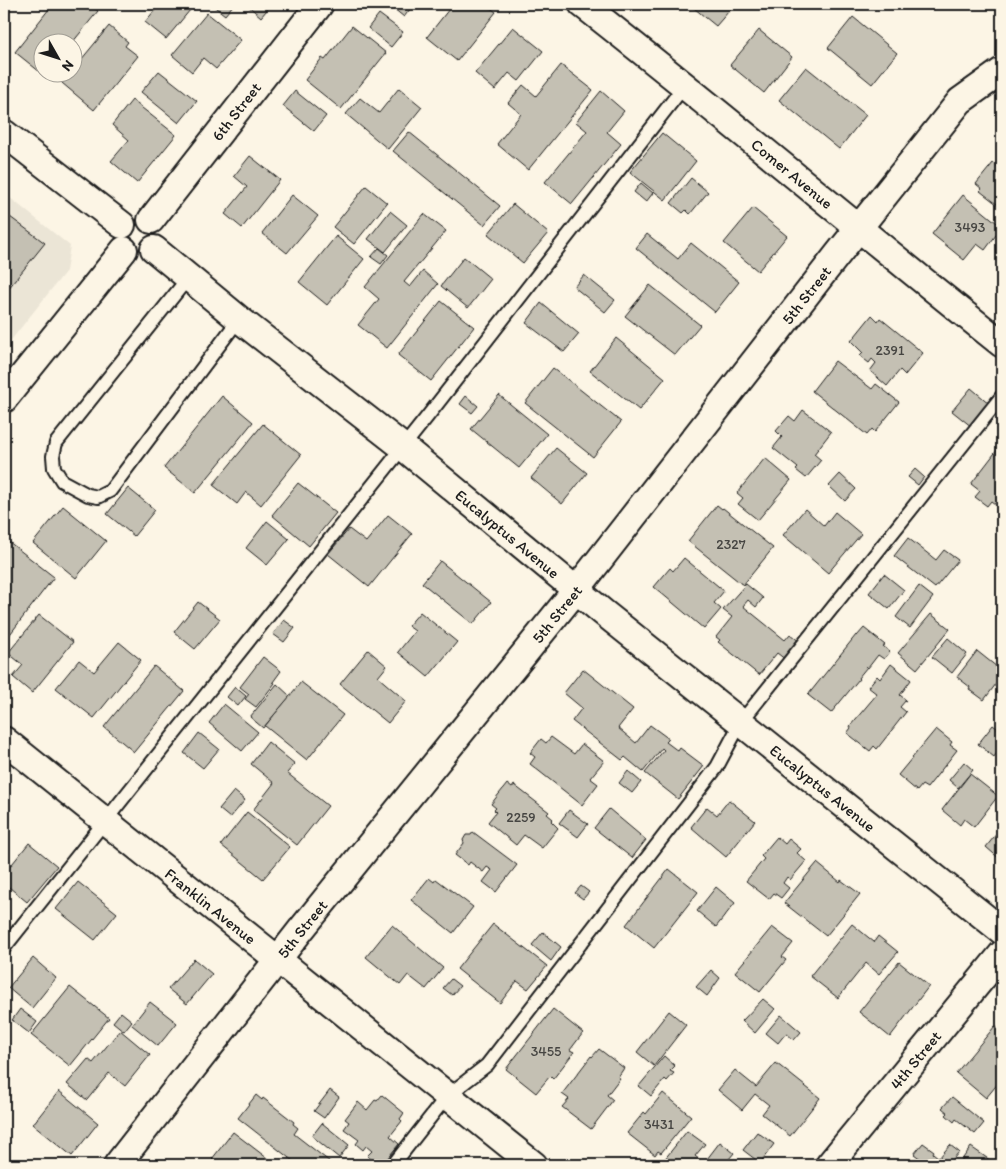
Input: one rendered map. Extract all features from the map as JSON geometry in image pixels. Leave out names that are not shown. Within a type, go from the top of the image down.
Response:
[{"type":"street","name":"6th Street","points":[[151,220],[320,4]]},
{"type":"street","name":"Comer Avenue","points":[[582,4],[685,85],[1002,344]]},
{"type":"street","name":"5th Street","points":[[117,1165],[277,961],[576,590],[858,228],[960,101],[1002,71]]},
{"type":"street","points":[[4,133],[123,237],[129,254],[142,256],[154,249],[157,244],[158,231],[151,220],[146,217],[132,216],[123,237],[4,399]]},
{"type":"street","name":"Eucalyptus Avenue","points":[[154,249],[239,319],[403,447],[576,590],[1002,931]]},
{"type":"street","name":"Franklin Avenue","points":[[4,740],[277,961],[534,1165]]},
{"type":"street","name":"4th Street","points":[[829,1165],[1002,954]]},
{"type":"lane","points":[[4,948],[403,447],[685,85]]},
{"type":"lane","points":[[188,278],[56,443],[53,456],[54,468],[62,481],[88,495],[98,497],[110,491],[239,319]]},
{"type":"lane","points":[[393,1165],[447,1096],[487,1065],[717,767],[741,722],[1002,396]]},
{"type":"shaded area","points":[[4,193],[70,246],[66,271],[4,349]]},
{"type":"building","points":[[53,4],[89,4],[98,11],[81,32],[32,32],[32,66],[15,52]]},
{"type":"building","points":[[160,4],[195,4],[166,39],[145,22]]},
{"type":"building","points":[[211,4],[234,4],[225,15]]},
{"type":"building","points":[[246,4],[272,4],[261,17]]},
{"type":"building","points":[[388,4],[414,4],[404,17]]},
{"type":"building","points":[[453,4],[485,4],[496,12],[457,61],[427,37]]},
{"type":"building","points":[[689,4],[735,4],[716,26]]},
{"type":"building","points":[[207,13],[241,40],[216,69],[203,58],[192,72],[172,55]]},
{"type":"building","points":[[379,14],[403,32],[391,47],[368,28]]},
{"type":"building","points":[[853,17],[897,53],[872,84],[828,48]]},
{"type":"building","points":[[109,26],[128,42],[125,46],[138,56],[94,110],[62,83],[82,82],[82,59]]},
{"type":"building","points":[[352,26],[386,53],[341,109],[305,80],[322,58],[325,60]]},
{"type":"building","points":[[513,27],[543,51],[519,81],[509,73],[495,90],[475,73]]},
{"type":"building","points":[[759,30],[792,57],[764,93],[730,65]]},
{"type":"building","points":[[561,65],[593,90],[528,170],[497,144],[521,114],[508,103],[523,85],[536,96]]},
{"type":"building","points":[[806,67],[866,115],[839,149],[779,100]]},
{"type":"building","points":[[159,71],[197,101],[179,123],[141,92]]},
{"type":"building","points":[[399,88],[422,107],[388,149],[346,114],[360,98],[379,113]]},
{"type":"building","points":[[295,91],[326,116],[314,131],[283,106]]},
{"type":"building","points":[[601,91],[624,111],[607,132],[621,144],[572,204],[545,182],[587,131],[576,122]]},
{"type":"building","points":[[132,100],[176,135],[137,183],[111,161],[129,140],[112,125]]},
{"type":"building","points":[[409,132],[500,206],[484,225],[393,151]]},
{"type":"building","points":[[662,133],[696,161],[665,200],[630,172]]},
{"type":"building","points":[[250,156],[280,180],[242,228],[225,214],[247,187],[234,176]]},
{"type":"building","points":[[993,163],[998,167],[1000,165],[1002,167],[1002,208],[980,191],[982,189],[976,184]]},
{"type":"building","points":[[691,178],[708,192],[690,214],[686,210],[683,213],[671,203]]},
{"type":"building","points":[[641,183],[653,193],[646,202],[634,192]]},
{"type":"building","points":[[366,186],[387,203],[354,244],[333,227]]},
{"type":"building","points":[[292,195],[318,216],[287,253],[262,233]]},
{"type":"building","points":[[963,195],[1002,227],[985,250],[977,244],[964,260],[932,234]]},
{"type":"building","points":[[513,204],[548,233],[523,263],[488,234]]},
{"type":"building","points":[[4,205],[8,207],[6,214],[45,243],[4,294]]},
{"type":"building","points":[[753,208],[787,236],[758,271],[724,243]]},
{"type":"building","points":[[390,211],[407,225],[385,252],[368,239]]},
{"type":"building","points":[[424,214],[446,231],[404,282],[410,287],[423,271],[438,284],[387,348],[358,325],[379,299],[365,287]]},
{"type":"building","points":[[647,234],[678,259],[691,243],[739,282],[715,312],[636,248]]},
{"type":"building","points":[[336,236],[364,259],[327,305],[299,282]]},
{"type":"building","points":[[379,248],[388,255],[381,264],[371,257]]},
{"type":"building","points":[[464,257],[491,279],[468,308],[441,286]]},
{"type":"building","points":[[584,275],[615,300],[605,312],[574,287]]},
{"type":"building","points":[[650,285],[700,325],[675,355],[625,316]]},
{"type":"building","points":[[441,301],[474,327],[431,381],[398,355]]},
{"type":"building","points":[[541,303],[579,334],[564,352],[526,323]]},
{"type":"building","points":[[872,315],[878,321],[880,318],[923,353],[905,375],[900,370],[887,386],[870,371],[876,363],[872,359],[869,363],[860,356],[863,353],[851,341]]},
{"type":"building","points":[[616,338],[665,378],[639,410],[590,371]]},
{"type":"building","points":[[835,361],[872,389],[876,384],[899,402],[875,432],[872,429],[867,435],[812,391]]},
{"type":"building","points":[[553,368],[621,422],[593,457],[525,403]]},
{"type":"building","points":[[971,388],[990,404],[972,427],[952,411]]},
{"type":"building","points":[[499,395],[547,434],[519,468],[471,429]]},
{"type":"building","points":[[222,396],[253,422],[195,493],[164,468]]},
{"type":"building","points":[[466,396],[478,406],[472,413],[460,404]]},
{"type":"building","points":[[803,410],[831,432],[814,454],[821,460],[806,478],[796,470],[798,468],[773,448],[782,437],[776,431],[789,416],[795,421]]},
{"type":"building","points":[[263,424],[301,455],[261,505],[246,492],[237,504],[213,485]]},
{"type":"building","points":[[1001,445],[1002,505],[1000,508],[991,501],[987,506],[975,497],[980,491],[971,484]]},
{"type":"building","points":[[556,448],[587,473],[562,504],[531,478]]},
{"type":"building","points":[[765,458],[791,480],[758,520],[738,504],[743,498],[737,493]]},
{"type":"building","points":[[915,469],[924,477],[918,485],[908,477]]},
{"type":"building","points":[[840,474],[856,489],[845,501],[829,486]]},
{"type":"building","points":[[298,483],[336,513],[309,546],[272,515]]},
{"type":"building","points":[[128,488],[155,510],[134,536],[107,514]]},
{"type":"building","points":[[717,505],[773,548],[743,585],[688,541]]},
{"type":"building","points":[[63,506],[106,541],[76,578],[33,543]]},
{"type":"building","points":[[805,509],[824,526],[835,512],[861,534],[828,573],[783,535]]},
{"type":"building","points":[[388,515],[412,534],[369,587],[328,554],[349,529],[366,542]]},
{"type":"building","points":[[267,521],[289,539],[267,565],[246,548]]},
{"type":"building","points":[[4,538],[54,577],[4,642]]},
{"type":"building","points":[[908,538],[936,560],[944,550],[958,560],[935,588],[894,556]]},
{"type":"building","points":[[684,558],[724,591],[714,603],[721,609],[704,629],[654,587],[670,568],[673,571]]},
{"type":"building","points":[[440,561],[491,602],[473,624],[422,583]]},
{"type":"building","points":[[884,574],[904,590],[889,609],[869,593]]},
{"type":"building","points":[[746,584],[763,598],[756,607],[748,600],[743,606],[785,640],[790,634],[800,642],[786,660],[777,653],[759,675],[718,642],[720,640],[716,637],[732,617],[723,610]]},
{"type":"building","points":[[919,586],[933,597],[910,628],[896,617]]},
{"type":"building","points":[[198,602],[220,619],[195,649],[174,632]]},
{"type":"building","points":[[420,612],[457,642],[428,677],[398,652],[415,631],[408,626]]},
{"type":"building","points":[[931,614],[950,629],[917,669],[898,653]]},
{"type":"building","points":[[39,615],[73,642],[32,693],[13,677],[23,665],[8,653]]},
{"type":"building","points":[[284,620],[295,628],[284,642],[273,634]]},
{"type":"building","points":[[864,628],[885,645],[883,646],[890,652],[884,659],[878,655],[831,713],[808,695],[856,635]]},
{"type":"building","points":[[948,638],[967,654],[952,673],[932,657]]},
{"type":"building","points":[[119,642],[141,660],[94,718],[56,688],[79,660],[94,672]]},
{"type":"building","points":[[368,650],[387,666],[378,677],[406,701],[388,723],[340,684]]},
{"type":"building","points":[[977,651],[1002,671],[1002,676],[984,700],[957,677]]},
{"type":"building","points":[[263,657],[281,671],[273,682],[275,683],[256,707],[245,699],[249,694],[240,687]]},
{"type":"building","points":[[891,664],[911,680],[900,695],[906,700],[900,707],[906,712],[877,749],[874,746],[870,751],[847,733],[851,728],[850,726],[877,694],[868,687],[877,676],[880,679]]},
{"type":"building","points":[[154,666],[184,691],[134,752],[104,727]]},
{"type":"building","points":[[583,669],[633,709],[618,728],[636,743],[650,725],[669,739],[666,742],[678,751],[680,748],[704,766],[678,799],[645,773],[664,750],[662,748],[643,772],[625,757],[622,760],[572,721],[582,708],[564,693]]},
{"type":"building","points":[[301,682],[343,715],[307,760],[265,726]]},
{"type":"building","points":[[277,684],[290,696],[263,728],[250,717]]},
{"type":"building","points":[[235,687],[246,696],[238,706],[227,697]]},
{"type":"building","points":[[224,704],[258,732],[242,751],[209,723]]},
{"type":"building","points":[[993,725],[1002,732],[1002,746],[994,757],[978,744]]},
{"type":"building","points":[[936,729],[952,742],[950,745],[957,750],[927,788],[922,785],[917,791],[898,775]]},
{"type":"building","points":[[199,733],[219,749],[203,768],[184,753]]},
{"type":"building","points":[[551,737],[574,754],[582,744],[604,761],[590,778],[598,784],[582,805],[530,764],[535,757],[530,753],[541,739],[546,743]]},
{"type":"building","points":[[268,742],[295,764],[287,773],[328,806],[297,845],[253,810],[274,783],[251,764]]},
{"type":"building","points":[[964,762],[973,770],[958,788],[949,780]]},
{"type":"building","points":[[628,771],[641,782],[632,793],[619,783]]},
{"type":"building","points":[[970,774],[998,796],[974,827],[964,819],[960,825],[942,810]]},
{"type":"building","points":[[507,784],[512,788],[514,785],[549,812],[547,814],[553,819],[551,821],[558,828],[542,848],[524,835],[516,845],[488,822],[496,812],[494,810],[496,808],[491,804]]},
{"type":"building","points":[[234,791],[245,800],[230,818],[219,809]]},
{"type":"building","points":[[729,800],[755,821],[726,857],[691,827],[707,807],[717,815]]},
{"type":"building","points":[[609,809],[646,840],[632,858],[594,828]]},
{"type":"building","points":[[569,810],[588,824],[578,837],[559,823]]},
{"type":"building","points":[[247,812],[290,847],[263,879],[221,845]]},
{"type":"building","points":[[1002,827],[1002,861],[986,847]]},
{"type":"building","points":[[473,832],[517,865],[496,892],[483,882],[492,870],[487,867],[483,872],[470,862],[468,865],[455,855],[464,843],[463,840],[466,835],[471,835]]},
{"type":"building","points":[[777,837],[785,844],[789,839],[801,849],[797,853],[806,861],[790,880],[787,877],[783,883],[789,888],[781,898],[774,893],[769,899],[746,881],[764,859],[761,856]]},
{"type":"building","points":[[29,843],[57,866],[27,902],[4,883],[4,874]]},
{"type":"building","points":[[817,863],[840,882],[841,880],[860,894],[826,936],[784,903]]},
{"type":"building","points":[[669,869],[698,892],[654,948],[626,925]]},
{"type":"building","points":[[429,878],[434,882],[436,879],[473,907],[453,933],[411,900]]},
{"type":"building","points":[[78,882],[117,913],[95,940],[56,909]]},
{"type":"building","points":[[581,886],[589,892],[583,899],[575,893]]},
{"type":"building","points":[[716,887],[735,903],[716,927],[697,911]]},
{"type":"building","points":[[493,924],[547,966],[528,989],[517,981],[500,1003],[457,969]]},
{"type":"building","points":[[852,924],[874,942],[878,936],[898,952],[879,974],[866,963],[838,998],[810,976]]},
{"type":"building","points":[[392,925],[443,968],[426,989],[408,975],[400,985],[366,957]]},
{"type":"building","points":[[772,927],[793,943],[782,957],[786,960],[760,992],[735,972]]},
{"type":"building","points":[[543,932],[561,947],[551,961],[532,945]]},
{"type":"building","points":[[33,958],[56,978],[32,1008],[8,988]]},
{"type":"building","points":[[194,959],[212,974],[187,1004],[168,989]]},
{"type":"building","points":[[899,962],[929,986],[890,1037],[859,1012]]},
{"type":"building","points":[[711,970],[720,978],[707,996],[696,987]]},
{"type":"building","points":[[451,979],[460,986],[452,995],[443,988]]},
{"type":"building","points":[[70,987],[109,1018],[70,1066],[31,1035]]},
{"type":"building","points":[[763,999],[775,1009],[755,1033],[742,1021]]},
{"type":"building","points":[[150,1002],[177,1023],[158,1046],[132,1025]]},
{"type":"building","points":[[20,1009],[37,1022],[29,1033],[12,1020]]},
{"type":"building","points":[[553,1009],[583,1033],[570,1050],[574,1052],[553,1079],[550,1076],[536,1093],[506,1069]]},
{"type":"building","points":[[669,1011],[686,1025],[654,1066],[637,1052]]},
{"type":"building","points":[[121,1012],[132,1021],[124,1031],[113,1022]]},
{"type":"building","points":[[781,1015],[801,1032],[794,1040],[786,1033],[778,1043],[766,1033]]},
{"type":"building","points":[[1002,1023],[1002,1083],[1000,1081],[986,1098],[956,1073],[995,1026],[998,1028]]},
{"type":"building","points":[[120,1030],[150,1055],[125,1086],[109,1073],[87,1100],[67,1084],[88,1059],[93,1063]]},
{"type":"building","points":[[599,1049],[624,1068],[618,1077],[620,1078],[607,1095],[613,1100],[591,1129],[562,1107],[569,1099],[562,1094],[591,1056]]},
{"type":"building","points":[[664,1056],[675,1066],[670,1071],[674,1073],[667,1081],[665,1079],[651,1096],[639,1086]]},
{"type":"building","points":[[776,1063],[820,1098],[790,1136],[762,1114],[769,1105],[755,1094],[742,1110],[718,1090],[735,1070],[756,1087]]},
{"type":"building","points":[[330,1090],[339,1097],[324,1118],[314,1111]]},
{"type":"building","points":[[59,1091],[98,1123],[72,1156],[33,1124]]},
{"type":"building","points":[[663,1093],[691,1116],[661,1153],[658,1151],[655,1155],[627,1133]]},
{"type":"building","points":[[256,1095],[262,1100],[263,1098],[294,1122],[293,1124],[298,1128],[294,1134],[334,1165],[298,1165],[238,1118]]},
{"type":"building","points":[[382,1095],[404,1113],[400,1119],[402,1121],[390,1136],[399,1144],[382,1165],[379,1165],[367,1156],[372,1151],[366,1146],[363,1150],[356,1144],[359,1140],[344,1129],[349,1122],[345,1119],[358,1102],[367,1110]]},
{"type":"building","points":[[952,1097],[984,1123],[975,1134],[956,1119],[954,1122],[946,1115],[948,1113],[942,1108]]},
{"type":"building","points":[[322,1123],[349,1145],[339,1158],[312,1136]]},
{"type":"building","points":[[687,1131],[705,1144],[695,1156],[706,1165],[660,1165]]},
{"type":"building","points":[[233,1132],[276,1165],[213,1165],[215,1162],[212,1159]]},
{"type":"building","points":[[757,1132],[774,1144],[760,1163],[743,1150]]},
{"type":"building","points":[[720,1142],[734,1153],[724,1165],[716,1165],[707,1159]]},
{"type":"building","points":[[923,1143],[934,1151],[933,1153],[939,1158],[950,1145],[959,1152],[948,1165],[929,1165],[914,1154]]},
{"type":"building","points":[[971,1147],[997,1165],[958,1165]]},
{"type":"building","points":[[734,1159],[743,1165],[728,1165]]}]
